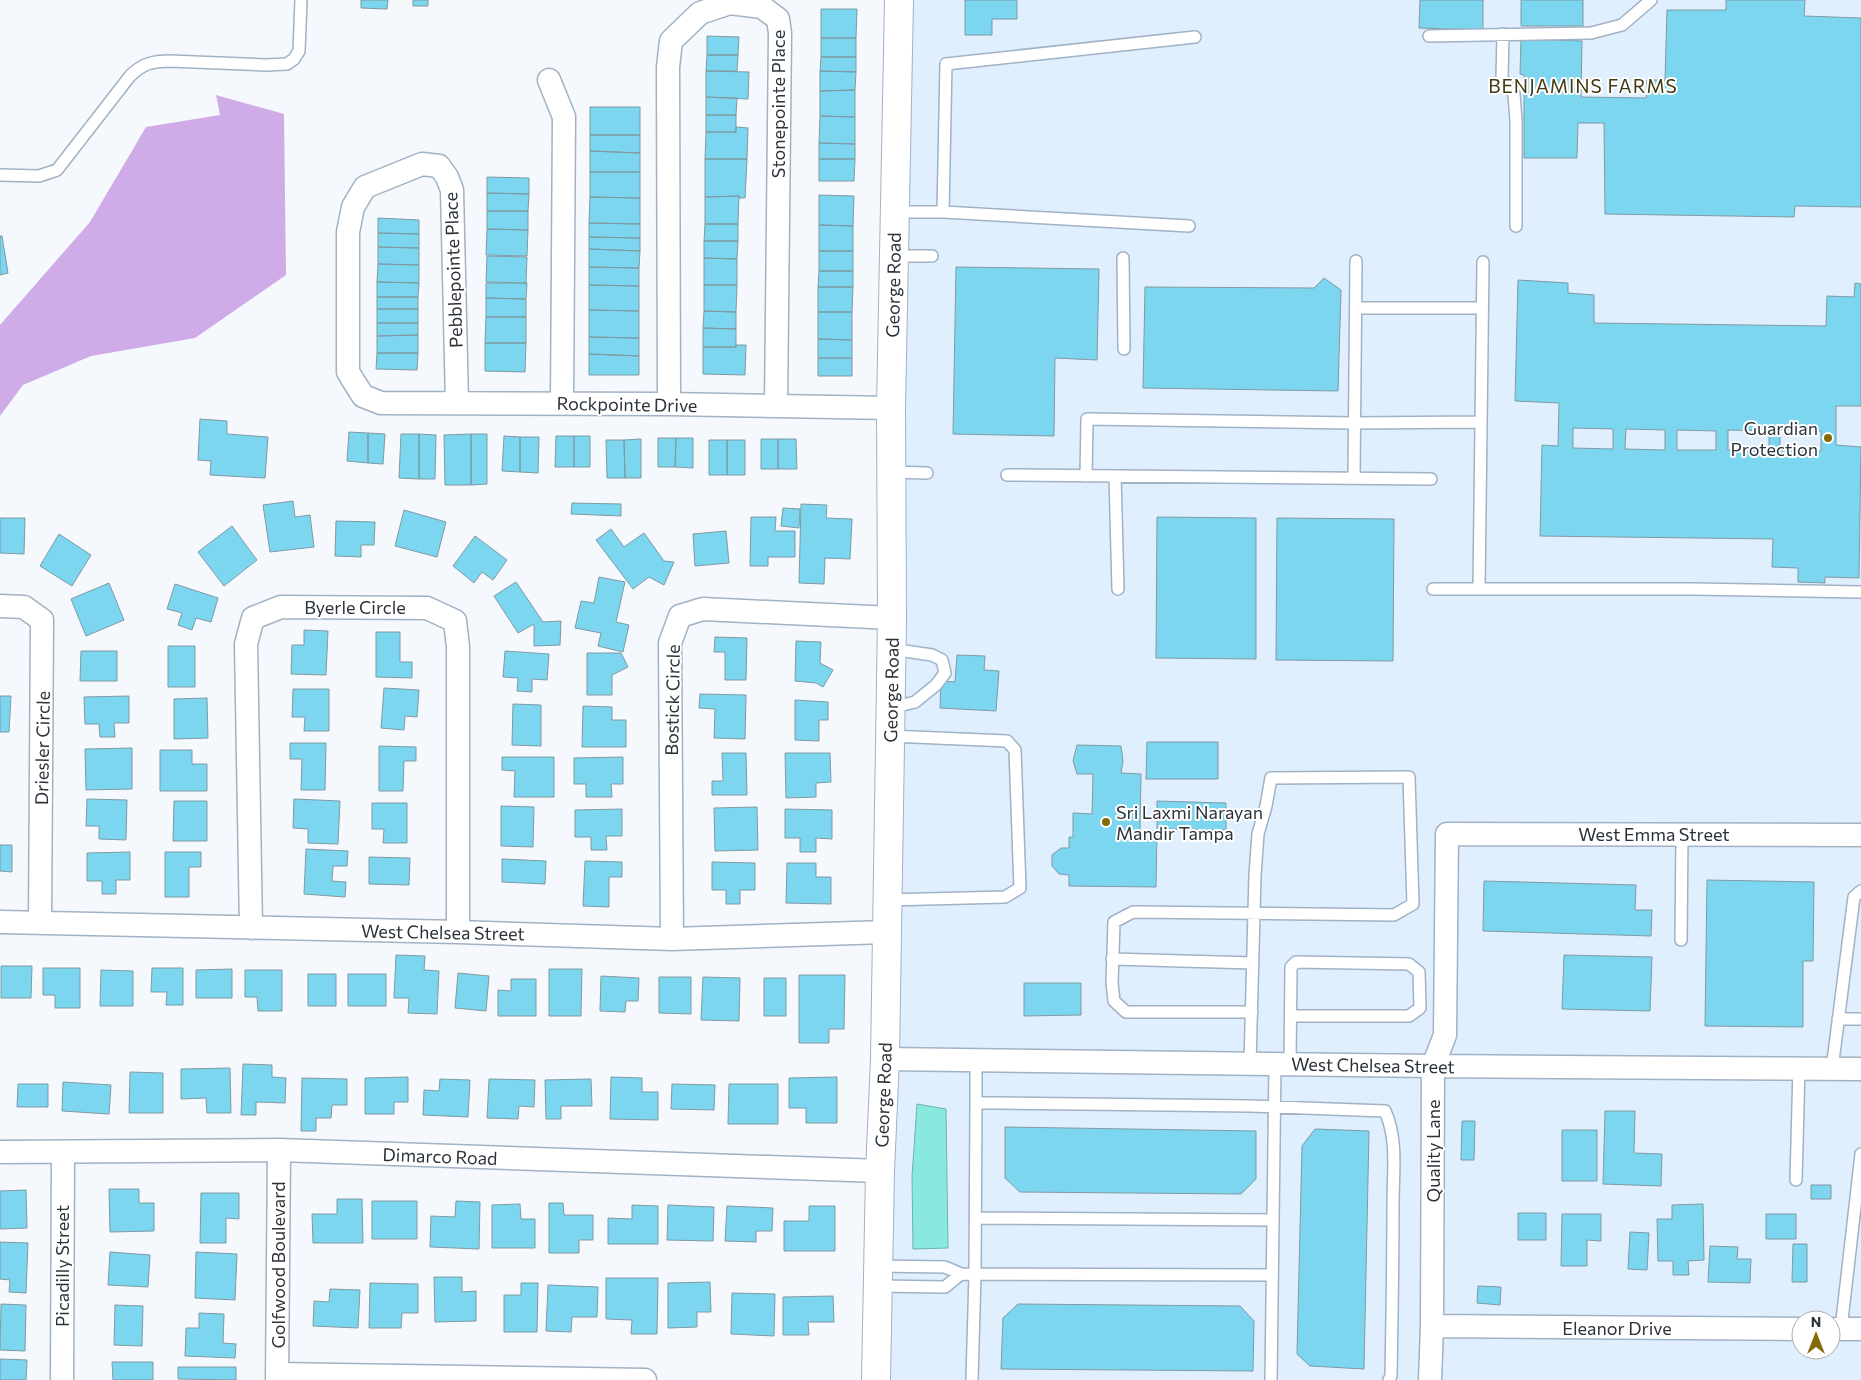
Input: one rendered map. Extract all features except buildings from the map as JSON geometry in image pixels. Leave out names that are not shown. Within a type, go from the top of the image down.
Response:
[{"type":"street","name":"George Road","points":[[876,1380],[880,1171],[885,1059],[892,618],[891,408],[899,0]]},
{"type":"street","name":"Stonepointe Place","points":[[669,404],[668,67],[671,41],[700,13],[730,3],[762,7],[778,19],[779,26],[776,406]]},
{"type":"street","points":[[548,80],[564,117],[562,403]]},
{"type":"street","name":"Pebblepointe Place","points":[[364,396],[348,372],[348,232],[353,207],[365,187],[422,164],[439,166],[447,177],[452,190],[457,403]]},
{"type":"street","name":"Rockpointe Drive","points":[[364,396],[381,403],[669,404],[891,408]]},
{"type":"street","name":"Driesler Circle","points":[[0,606],[24,607],[42,620],[40,923]]},
{"type":"street","name":"Byerle Circle","points":[[252,928],[246,644],[253,618],[281,607],[427,608],[455,621],[458,647],[458,932]]},
{"type":"street","name":"Bostick Circle","points":[[672,939],[670,643],[680,616],[702,609],[892,618]]},
{"type":"street","name":"West Emma Street","points":[[1447,834],[1861,835]]},
{"type":"street","name":"Quality Lane","points":[[1430,1380],[1434,1066],[1446,1035],[1447,834]]},
{"type":"street","name":"West Chelsea Street","points":[[0,922],[458,932],[672,939],[886,932]]},
{"type":"street","name":"West Chelsea Street","points":[[885,1059],[1861,1069]]},
{"type":"street","name":"Dimarco Road","points":[[0,1152],[279,1150],[880,1171]]},
{"type":"street","name":"Golfwood Boulevard","points":[[277,1377],[279,1150]]},
{"type":"street","name":"Picadilly Street","points":[[62,1380],[63,1152]]},
{"type":"street","name":"Eleanor Drive","points":[[1432,1326],[1791,1329]]},
{"type":"street","points":[[277,1377],[645,1380]]},
{"type":"lane","points":[[0,176],[39,176],[57,170],[130,76],[139,67],[147,63],[170,61],[266,65],[287,64],[294,59],[299,51],[301,0]]},
{"type":"lane","points":[[1429,36],[1591,33],[1622,25],[1651,0]]},
{"type":"lane","points":[[1503,34],[1502,78],[1514,94],[1516,121],[1516,226]]},
{"type":"lane","points":[[943,212],[946,64],[1195,37]]},
{"type":"lane","points":[[894,212],[943,212],[1189,226]]},
{"type":"lane","points":[[894,256],[932,256]]},
{"type":"lane","points":[[1123,258],[1124,349]]},
{"type":"lane","points":[[1354,478],[1356,261]]},
{"type":"lane","points":[[1479,589],[1483,262]]},
{"type":"lane","points":[[1356,308],[1482,308]]},
{"type":"lane","points":[[1086,476],[1087,419],[1354,423],[1480,422]]},
{"type":"lane","points":[[891,472],[927,472]]},
{"type":"lane","points":[[1007,475],[1431,479]]},
{"type":"lane","points":[[1115,476],[1118,589]]},
{"type":"lane","points":[[1433,589],[1695,589],[1861,592]]},
{"type":"lane","points":[[890,708],[915,702],[936,685],[945,673],[942,660],[932,655],[891,649]]},
{"type":"lane","points":[[887,900],[1004,898],[1020,888],[1015,750],[1007,741],[890,736]]},
{"type":"lane","points":[[1250,1064],[1252,1012],[1254,914],[1258,834],[1266,806],[1270,778],[1409,777],[1413,904],[1394,915],[1254,914],[1133,912],[1114,922],[1112,983],[1114,1001],[1126,1012],[1252,1012]]},
{"type":"lane","points":[[1681,940],[1682,834]]},
{"type":"lane","points":[[1832,1069],[1854,897],[1861,891]]},
{"type":"lane","points":[[1112,960],[1253,962]]},
{"type":"lane","points":[[1271,1380],[1274,1106],[1291,1016],[1291,968],[1296,962],[1409,964],[1419,972],[1420,1008],[1409,1016],[1291,1016]]},
{"type":"lane","points":[[1838,1019],[1861,1019]]},
{"type":"lane","points":[[972,1380],[976,1218],[976,1060]]},
{"type":"lane","points":[[1796,1180],[1799,1069]]},
{"type":"lane","points":[[976,1104],[1274,1106],[1385,1110],[1393,1138],[1391,1376],[1389,1380]]},
{"type":"lane","points":[[1844,1329],[1861,1154]]},
{"type":"lane","points":[[976,1218],[1272,1220]]},
{"type":"lane","points":[[878,1276],[945,1267],[961,1274],[1272,1275]]},
{"type":"lane","points":[[878,1276],[945,1287],[961,1274]]},
{"type":"shaded area","points":[[909,0],[1861,0],[1861,824],[1437,823],[1436,1033],[1427,1056],[894,1049]]},
{"type":"shaded area","points":[[216,95],[284,114],[286,275],[195,338],[91,356],[23,385],[0,416],[0,325],[90,222],[146,127],[220,115]]},
{"type":"shaded area","points":[[1456,844],[1861,846],[1861,1059],[1448,1056]]},
{"type":"shaded area","points":[[894,1070],[1424,1077],[1421,1380],[886,1380]],"holes":[[[917,1104],[946,1109],[948,1248],[913,1249]]]},
{"type":"shaded area","points":[[1443,1077],[1861,1080],[1861,1319],[1841,1319],[1841,1310],[1791,1310],[1791,1318],[1442,1316]]},
{"type":"shaded area","points":[[917,1104],[946,1109],[948,1248],[913,1249],[912,1177]]},
{"type":"shaded area","points":[[1441,1337],[1791,1340],[1791,1360],[1841,1360],[1841,1340],[1861,1340],[1861,1380],[1440,1380]]},
{"type":"place","name":"Guardian Protection","points":[[1828,438]]},
{"type":"place","name":"Sri Laxmi Narayan Mandir Tampa","points":[[1106,822]]},
{"type":"district","name":"BENJAMINS FARMS","points":[[1583,85]]}]
